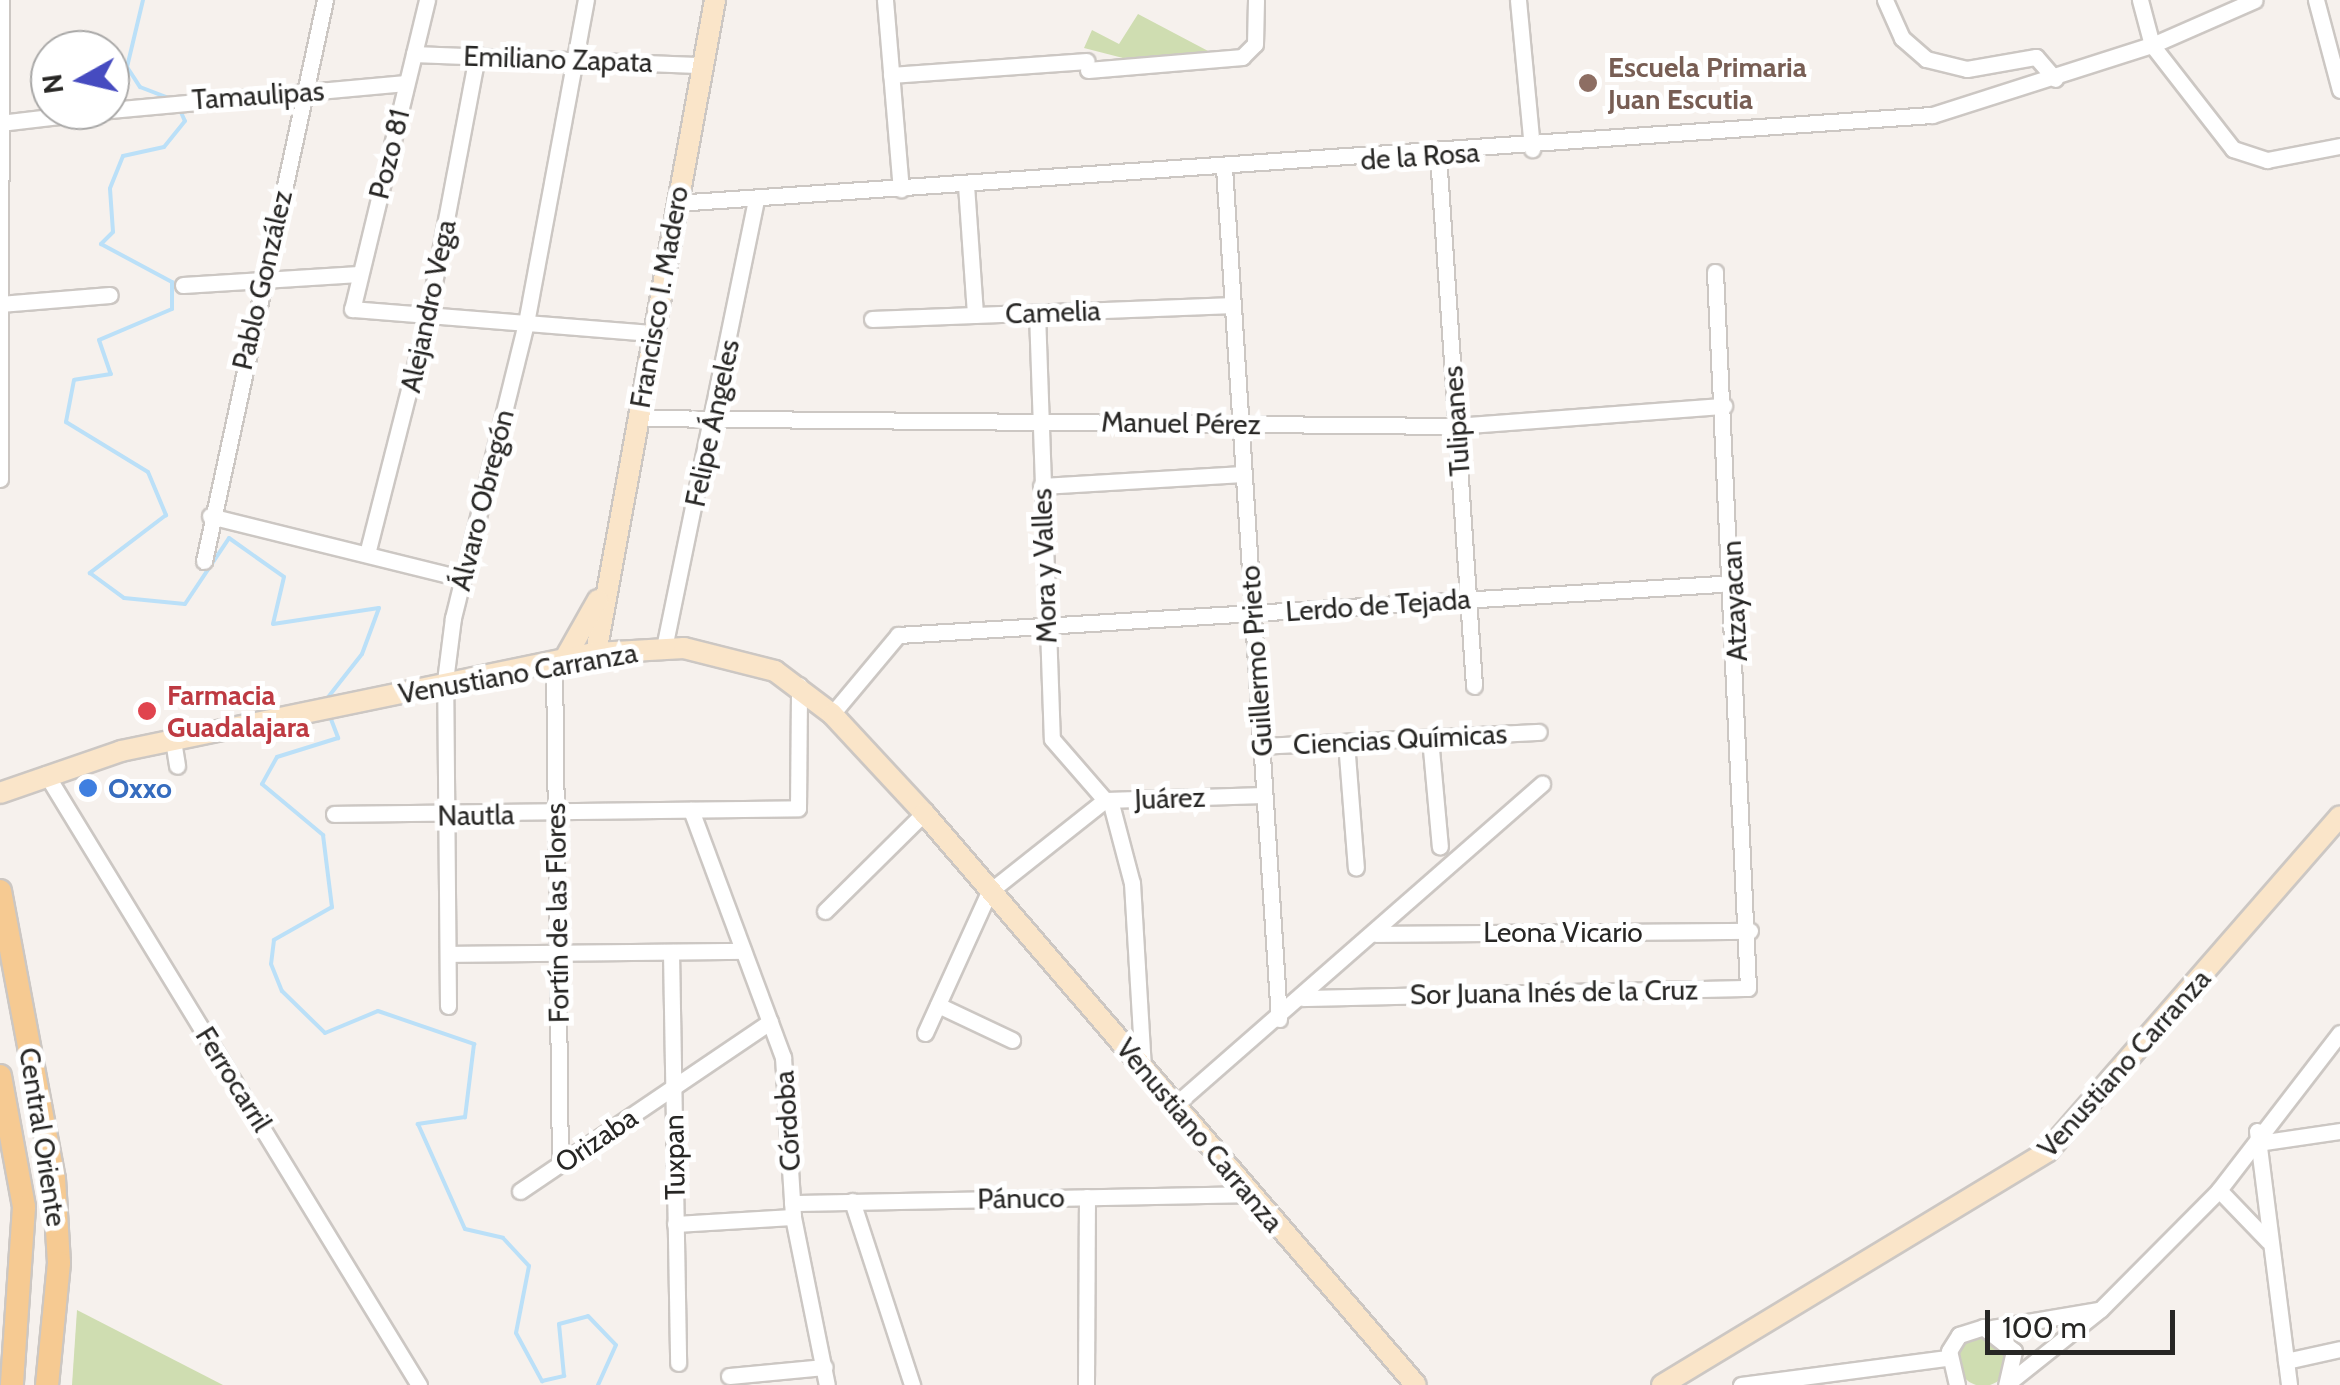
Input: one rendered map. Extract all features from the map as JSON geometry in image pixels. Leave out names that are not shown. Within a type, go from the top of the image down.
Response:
[{"type":"main road","name":"Francisco I. Madero","points":[[596,653],[602,594],[715,0]]},
{"type":"main road","name":"Francisco I. Madero","points":[[559,661],[602,594]]},
{"type":"main road","name":"Venustiano Carranza","points":[[6,783],[173,740],[596,653],[664,648],[717,652],[799,684],[924,813],[1415,1383]]},
{"type":"main road","name":"Venustiano Carranza","points":[[1662,1385],[2048,1152],[2340,816]]},
{"type":"main road","name":"Central Oriente","points":[[0,892],[54,1179],[60,1263],[46,1385]]},
{"type":"main road","name":"Central Oriente","points":[[0,1076],[24,1208],[8,1357],[12,1385]]},
{"type":"street","points":[[0,479],[1,0]]},
{"type":"street","name":"Pablo González","points":[[204,562],[210,516],[325,0]]},
{"type":"street","name":"Pozo 81","points":[[427,0],[352,309],[428,315]]},
{"type":"street","name":"Álvaro Obregón","points":[[448,1006],[445,682],[461,578],[526,323],[586,0]]},
{"type":"street","points":[[884,0],[901,189]]},
{"type":"street","points":[[891,75],[1242,57],[1256,44],[1256,0]]},
{"type":"street","points":[[1518,0],[1532,149]]},
{"type":"street","points":[[1885,0],[1902,38],[1926,59],[1967,69],[2036,57],[2055,80]]},
{"type":"street","points":[[2140,0],[2152,45],[2250,160],[2340,146]]},
{"type":"street","name":"de la Rosa","points":[[676,203],[1532,149],[1932,115],[2055,80],[2152,45],[2255,0]]},
{"type":"street","points":[[2316,0],[2340,90]]},
{"type":"street","name":"Emiliano Zapata","points":[[414,54],[702,64]]},
{"type":"street","name":"Alejandro Vega","points":[[367,554],[428,315],[476,55]]},
{"type":"street","name":"Tamaulipas","points":[[130,107],[406,83]]},
{"type":"street","name":"Tamaulipas","points":[[1,122],[30,119]]},
{"type":"street","name":"Tulipanes","points":[[1438,155],[1474,686]]},
{"type":"street","name":"Guillermo Prieto","points":[[1224,168],[1278,1019]]},
{"type":"street","points":[[966,185],[975,315]]},
{"type":"street","name":"Felipe Ángeles","points":[[664,648],[714,419],[756,198]]},
{"type":"street","name":"Atzayacan","points":[[1715,272],[1750,931]]},
{"type":"street","points":[[183,285],[359,274]]},
{"type":"street","points":[[1,304],[110,294]]},
{"type":"street","name":"Camelia","points":[[872,319],[1233,305]]},
{"type":"street","name":"Mora y Valles","points":[[1037,313],[1045,626],[1052,739],[1107,800]]},
{"type":"street","points":[[428,315],[653,333]]},
{"type":"street","name":"Manuel Pérez","points":[[638,418],[1456,426],[1724,406]]},
{"type":"street","points":[[1041,486],[1244,474]]},
{"type":"street","points":[[210,516],[461,578]]},
{"type":"street","name":"Lerdo de Tejada","points":[[832,714],[898,635],[1720,584]]},
{"type":"street","name":"Fortín de las Flores","points":[[559,661],[556,814],[560,1164]]},
{"type":"street","name":"Nautla","points":[[334,814],[446,816],[798,808],[799,684]]},
{"type":"street","name":"Ciencias Químicas","points":[[1261,746],[1539,732]]},
{"type":"street","points":[[1430,738],[1440,848]]},
{"type":"street","points":[[173,740],[177,766]]},
{"type":"street","points":[[1346,742],[1356,868]]},
{"type":"street","name":"Ferrocarril","points":[[46,774],[419,1385]]},
{"type":"street","points":[[1176,1104],[1304,998],[1542,784]]},
{"type":"street","name":"Juárez","points":[[989,892],[1107,800],[1264,795]]},
{"type":"street","points":[[1107,800],[1132,884],[1143,1067]]},
{"type":"street","name":"Córdoba","points":[[691,810],[783,1057],[793,1210],[827,1380]]},
{"type":"street","points":[[824,912],[924,813]]},
{"type":"street","points":[[925,1033],[989,892]]},
{"type":"street","name":"Leona Vicario","points":[[1376,934],[1750,931]]},
{"type":"street","name":"Sor Juana Inés de la Cruz","points":[[1304,998],[1748,988],[1750,931]]},
{"type":"street","points":[[448,954],[743,951]]},
{"type":"street","name":"Tuxpan","points":[[671,952],[678,1363]]},
{"type":"street","points":[[938,1005],[1012,1040]]},
{"type":"street","name":"Orizaba","points":[[520,1191],[770,1022]]},
{"type":"street","points":[[2007,1385],[2102,1309],[2219,1190],[2340,1032]]},
{"type":"street","points":[[2257,1137],[2340,1131]]},
{"type":"street","points":[[2257,1137],[2289,1385]]},
{"type":"street","points":[[2219,1190],[2268,1241]]},
{"type":"street","name":"Pánuco","points":[[675,1224],[852,1201],[1249,1194]]},
{"type":"street","points":[[1086,1385],[1087,1197]]},
{"type":"street","points":[[852,1201],[912,1385]]},
{"type":"street","points":[[1953,1382],[1947,1358],[1959,1335],[2102,1309]]},
{"type":"street","points":[[1992,1328],[2014,1351],[2007,1385]]},
{"type":"street","points":[[2286,1362],[2340,1349]]},
{"type":"street","points":[[1741,1385],[1947,1358]]},
{"type":"street","points":[[729,1376],[827,1380]]},
{"type":"green space","points":[[1138,14],[1210,52],[1123,58],[1084,48],[1092,30],[1119,44]]},
{"type":"green space","points":[[77,1310],[223,1385],[72,1385]]},
{"type":"green space","points":[[1983,1336],[2000,1344],[2008,1361],[2000,1378],[1983,1386],[1966,1378],[1958,1361],[1966,1344]]},
{"type":"waterway","points":[[143,0],[127,67],[140,87],[177,101]]},
{"type":"waterway","points":[[180,110],[185,121],[164,147],[123,156],[110,189],[113,232],[101,244],[172,282],[172,309],[99,340],[111,374],[74,380],[66,422],[148,472],[166,515],[90,573],[124,598],[185,604],[229,538],[284,577],[273,624],[379,608],[362,654],[325,701]]},
{"type":"waterway","points":[[329,714],[338,738],[277,757],[262,784],[323,835],[332,907],[274,940],[271,964],[282,991],[325,1033],[378,1011],[474,1044],[465,1117],[418,1124],[465,1229],[503,1238],[529,1266],[516,1333],[542,1381],[564,1376],[559,1324],[588,1316],[616,1345],[598,1385]]},
{"type":"place","name":"Escuela Primaria Juan Escutia","points":[[1588,83]]},
{"type":"place","name":"Farmacia Guadalajara","points":[[147,711]]},
{"type":"place","name":"Oxxo","points":[[88,788]]}]
